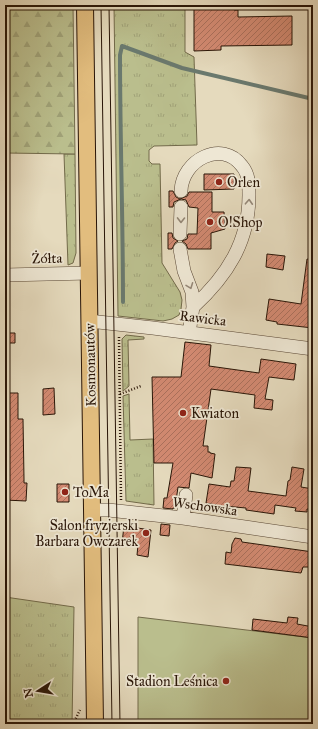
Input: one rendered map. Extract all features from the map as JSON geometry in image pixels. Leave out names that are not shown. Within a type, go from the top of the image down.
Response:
[{"type":"main road","name":"Kosmonautów","points":[[85,5],[96,724]]},
{"type":"street","points":[[181,192],[183,180],[189,168],[199,159],[213,155],[233,158],[242,166],[248,177],[248,213],[245,228],[235,258],[211,291],[193,307]]},
{"type":"street","points":[[180,234],[181,207]]},
{"type":"street","points":[[180,249],[184,271],[192,292],[193,307],[189,333]]},
{"type":"street","name":"Żółta","points":[[5,275],[89,273]]},
{"type":"street","name":"Rawicka","points":[[89,322],[313,349]]},
{"type":"street","points":[[183,518],[186,495]]},
{"type":"street","name":"Wschowska","points":[[93,510],[108,510],[183,518],[313,537]]},
{"type":"path","points":[[118,493],[121,493],[119,336]]},
{"type":"path","points":[[120,394],[141,386]]},
{"type":"path","points":[[5,723],[12,724]]},
{"type":"green space","points":[[5,5],[73,5],[75,154],[5,153]]},
{"type":"green space","points":[[114,5],[185,5],[185,52],[194,57],[197,145],[154,146],[149,150],[149,161],[152,164],[160,164],[162,263],[180,292],[182,300],[179,315],[172,319],[163,321],[118,316]]},
{"type":"green space","points":[[64,154],[75,154],[76,253],[73,263],[68,265]]},
{"type":"green space","points":[[126,335],[144,337],[144,339],[128,340],[129,386],[123,391],[122,339]]},
{"type":"green space","points":[[129,394],[130,440],[153,439],[154,505],[126,501],[123,396]]},
{"type":"green space","points":[[5,597],[74,607],[72,724],[5,724]]},
{"type":"green space","name":"Stadion Leśnica","points":[[138,617],[313,638],[313,724],[138,724]]},
{"type":"building","points":[[194,5],[234,5],[234,10],[238,10],[238,17],[292,16],[292,45],[221,46],[221,50],[194,51]]},
{"type":"building","name":"Orlen","points":[[204,174],[234,174],[234,189],[204,190]]},
{"type":"building","points":[[169,191],[173,191],[176,197],[180,199],[187,196],[189,192],[212,192],[212,212],[224,212],[225,229],[211,233],[211,249],[188,249],[186,244],[182,241],[187,239],[188,234],[197,234],[198,208],[189,207],[186,200],[181,199],[174,202],[173,207],[169,207]]},
{"type":"building","points":[[168,233],[172,233],[173,238],[178,241],[172,249],[168,249]]},
{"type":"building","points":[[267,254],[285,256],[283,270],[266,267]]},
{"type":"building","points":[[307,259],[313,260],[313,328],[277,324],[277,322],[266,320],[269,299],[301,304]]},
{"type":"building","points":[[5,333],[15,333],[15,343],[5,343]]},
{"type":"building","points":[[185,342],[211,345],[209,366],[259,373],[261,359],[296,364],[294,380],[269,377],[265,399],[273,400],[272,410],[254,408],[255,395],[211,389],[203,446],[208,446],[208,452],[215,454],[212,478],[191,473],[189,488],[178,487],[175,508],[163,508],[164,498],[167,498],[173,463],[154,463],[152,377],[181,377]]},
{"type":"building","points":[[54,388],[55,414],[43,415],[43,389]]},
{"type":"building","points":[[5,393],[18,393],[18,419],[23,419],[24,483],[27,483],[26,501],[5,500]]},
{"type":"building","points":[[236,467],[251,468],[248,491],[286,496],[292,467],[304,469],[301,487],[313,489],[313,510],[307,509],[307,512],[295,511],[296,508],[275,505],[274,514],[246,510],[246,508],[224,506],[220,510],[216,505],[206,503],[209,484],[230,487],[231,481],[234,481]]},
{"type":"building","points":[[57,484],[69,484],[69,502],[57,502]]},
{"type":"building","points":[[161,524],[170,525],[169,536],[160,535]]},
{"type":"building","points":[[124,526],[151,530],[148,557],[137,555],[138,545],[122,543]]},
{"type":"building","points":[[235,538],[241,539],[242,542],[313,552],[313,567],[303,567],[301,573],[225,564],[226,552],[231,553],[232,544]]},
{"type":"building","points":[[288,617],[298,618],[297,624],[313,627],[313,638],[252,630],[253,619],[287,623]]},
{"type":"waterway","points":[[123,302],[120,55],[122,46],[182,68],[313,99]]},
{"type":"tram line","points":[[101,5],[112,724]]},
{"type":"tram line","points":[[109,5],[120,724]]},
{"type":"place","name":"Orlen","points":[[219,182]]},
{"type":"place","name":"O!Shop","points":[[210,222]]},
{"type":"place","name":"Kwiaton","points":[[183,413]]},
{"type":"place","name":"ToMa","points":[[65,492]]},
{"type":"place","name":"Salon fryzjerski Barbara Owczarek","points":[[146,533]]},
{"type":"place","name":"Stadion Leśnica","points":[[226,681]]}]
